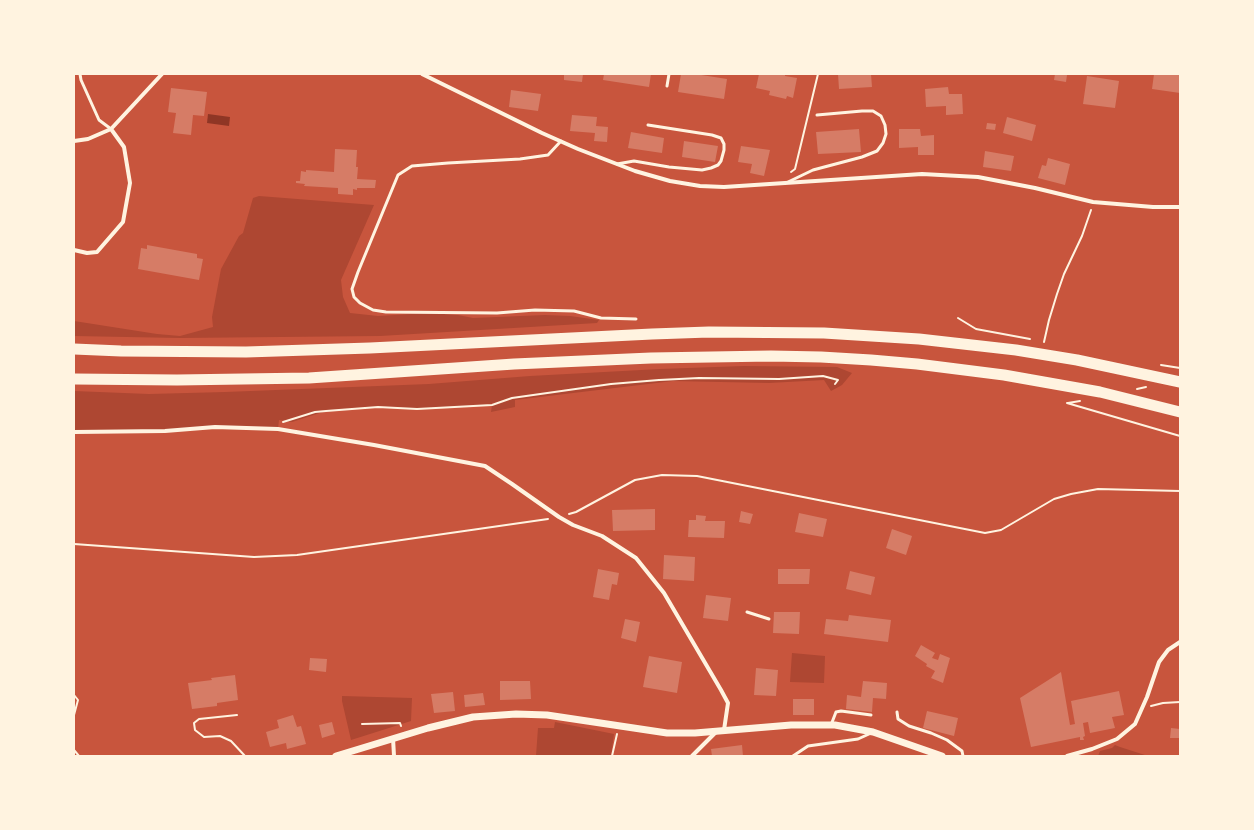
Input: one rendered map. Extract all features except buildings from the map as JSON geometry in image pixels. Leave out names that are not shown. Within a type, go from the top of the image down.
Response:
[{"type":"highway","points":[[74,349],[180,352],[297,351],[709,332],[824,333],[878,336],[964,344],[1077,360],[1180,382]]},
{"type":"highway","points":[[74,379],[177,380],[309,378],[514,364],[708,356],[820,357],[871,360],[960,369],[1068,386],[1180,412]]},
{"type":"street","points":[[74,141],[88,139],[111,129],[162,74]]},
{"type":"street","points":[[422,74],[561,141],[635,171],[670,181],[700,186],[724,187],[922,174],[978,178],[1035,188],[1093,202],[1153,207],[1180,207]]},
{"type":"street","points":[[74,250],[87,253],[97,252],[123,222],[130,183],[124,147],[111,129]]},
{"type":"street","points":[[74,432],[165,431],[215,427],[278,429],[374,445],[484,466],[559,517],[573,525],[602,536],[636,558],[664,593],[728,703],[721,731],[692,756]]},
{"type":"street","points":[[1067,756],[1092,749],[1117,739],[1135,724],[1159,662],[1168,650],[1180,642]]},
{"type":"street","points":[[336,756],[393,738],[473,717],[516,714],[547,715],[619,727],[668,733],[721,731],[791,725],[831,725],[873,732],[942,756]]},
{"type":"street","points":[[393,738],[394,756]]},
{"type":"lane","points":[[80,74],[81,80],[99,120],[111,129]]},
{"type":"lane","points":[[667,86],[669,74]]},
{"type":"lane","points":[[788,182],[813,170],[862,157],[877,151],[883,143],[886,134],[885,125],[881,116],[873,111],[817,115]]},
{"type":"lane","points":[[617,164],[634,161],[676,168],[702,170],[718,165],[721,161],[724,150],[724,144],[721,138],[712,135],[648,125]]},
{"type":"lane","points":[[561,141],[548,155],[520,159],[412,166],[398,175],[358,272],[352,289],[354,297],[360,303],[373,310],[386,312],[497,313],[535,310],[574,311],[601,318],[636,319]]},
{"type":"lane","points":[[747,612],[769,619]]},
{"type":"lane","points":[[831,725],[836,712],[841,711],[871,715]]},
{"type":"lane","points":[[897,712],[898,719],[909,726],[947,740],[962,751],[963,756]]},
{"type":"lane","points":[[793,756],[808,746],[858,739],[873,732]]},
{"type":"path","points":[[789,173],[795,169],[818,74]]},
{"type":"path","points":[[1044,342],[1059,287],[1082,236],[1093,202]]},
{"type":"path","points":[[278,429],[280,422],[315,412],[378,407],[417,409],[492,405],[512,398],[611,384],[659,380],[699,378],[779,379],[823,376],[838,380],[835,384]]},
{"type":"path","points":[[1067,403],[1180,436]]},
{"type":"path","points":[[74,544],[254,557],[297,555],[559,517],[576,512],[635,480],[662,475],[697,476],[985,533],[1001,530],[1054,500],[1071,494],[1098,490],[1180,491]]},
{"type":"path","points":[[74,695],[78,700],[74,715]]},
{"type":"path","points":[[1142,708],[1163,703],[1180,702]]},
{"type":"path","points":[[237,715],[199,719],[194,723],[195,730],[204,737],[220,736],[231,741],[245,756]]},
{"type":"path","points":[[362,724],[400,723],[402,727]]},
{"type":"path","points":[[612,756],[619,727]]},
{"type":"path","points":[[74,750],[79,756]]},
{"type":"shaded area","points":[[208,114],[230,117],[229,126],[207,123]]},
{"type":"shaded area","points":[[259,196],[374,205],[341,280],[343,297],[350,313],[378,316],[428,313],[458,315],[473,318],[545,315],[570,316],[599,320],[597,323],[380,336],[180,338],[74,336],[74,321],[157,334],[180,336],[213,327],[212,317],[221,269],[239,236],[243,233],[253,198]]},
{"type":"shaded area","points":[[744,366],[837,367],[852,373],[842,385],[831,391],[824,380],[769,383],[673,381],[515,400],[515,407],[491,412],[492,405],[417,409],[378,407],[326,411],[292,422],[279,420],[278,429],[215,427],[165,431],[74,432],[74,391],[149,394],[225,392],[429,384],[530,376]]},
{"type":"shaded area","points":[[792,653],[825,656],[824,683],[790,682]]},
{"type":"shaded area","points":[[342,696],[412,698],[411,721],[351,740]]},
{"type":"shaded area","points":[[555,722],[614,734],[611,756],[536,756],[538,728],[554,728]]},
{"type":"shaded area","points":[[1115,745],[1148,756],[1098,756],[1100,751],[1112,748]]}]
